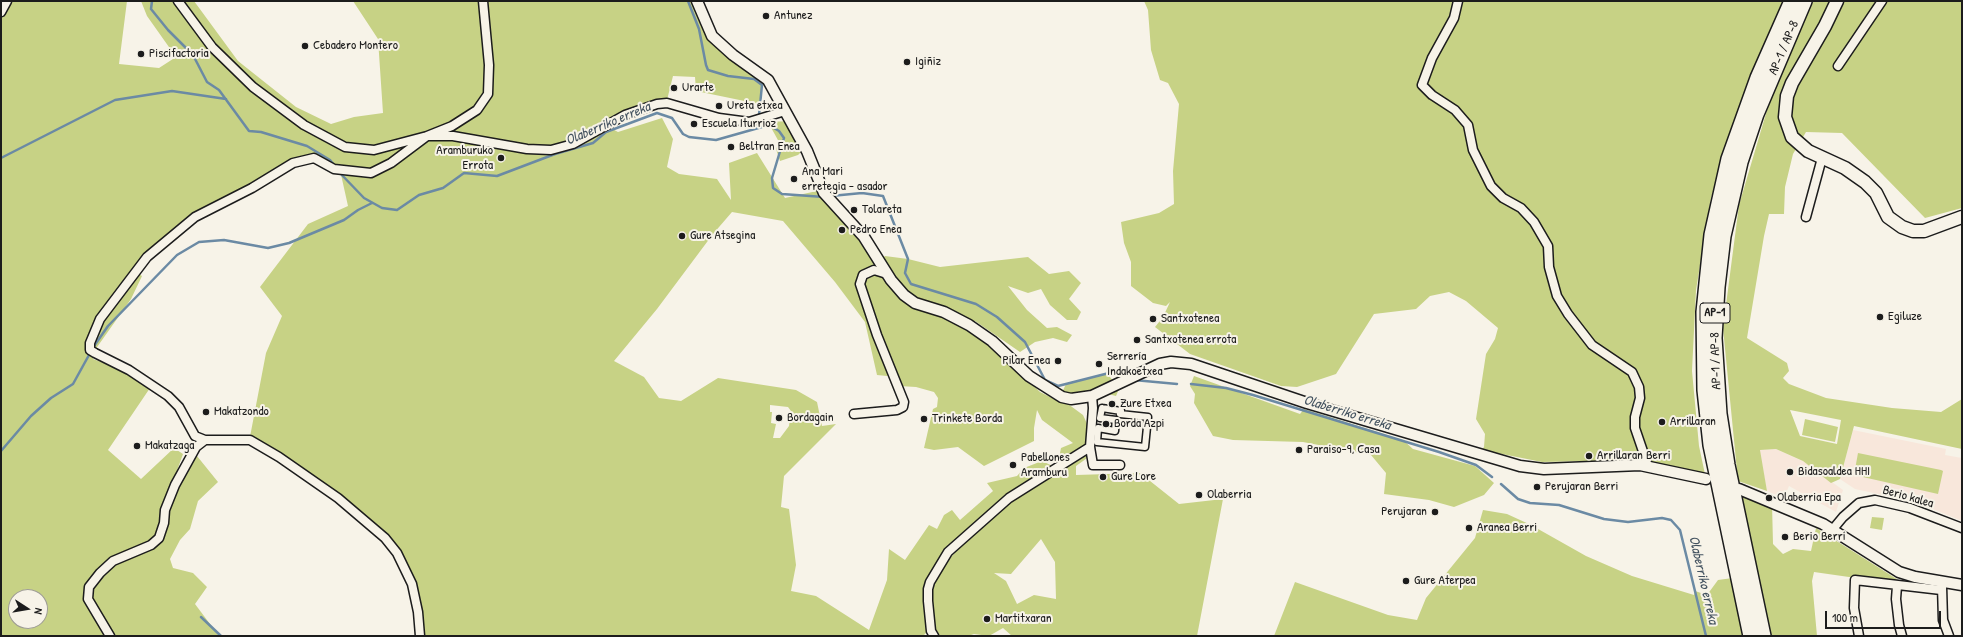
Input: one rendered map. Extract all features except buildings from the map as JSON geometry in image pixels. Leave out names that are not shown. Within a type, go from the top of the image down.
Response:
[{"type":"highway","name":"AP-1 / AP-8","points":[[1751,636],[1716,472],[1708,426],[1703,365],[1704,306],[1712,235],[1729,159],[1758,78],[1792,1]]},
{"type":"highway","name":"AP-1 / AP-8","points":[[1763,636],[1728,473],[1719,414],[1714,338],[1717,287],[1723,236],[1740,162],[1756,114],[1804,1]]},
{"type":"main road","points":[[1837,1],[1825,26],[1792,83],[1785,110],[1787,124],[1792,137],[1802,147],[1845,168],[1865,182],[1876,192],[1888,217],[1902,227],[1913,230],[1924,230],[1962,218]]},
{"type":"street","points":[[1,12],[6,1]]},
{"type":"street","points":[[178,1],[212,47],[253,87],[304,125],[346,147],[374,150],[427,136],[452,126],[477,110],[488,94],[488,65],[483,1]]},
{"type":"street","points":[[697,1],[712,36],[733,56],[768,80],[807,151],[824,193],[830,202],[864,237],[887,274],[904,295],[916,303],[944,312],[970,325],[992,341],[1029,376],[1044,387],[1062,397],[1071,399],[1092,396],[1160,364],[1171,362],[1191,364],[1307,403],[1520,466],[1544,469],[1648,466],[1706,479]]},
{"type":"street","points":[[1458,1],[1454,18],[1432,58],[1423,78],[1422,85],[1432,95],[1456,110],[1468,125],[1473,150],[1491,186],[1503,198],[1521,208],[1534,222],[1548,246],[1549,267],[1557,296],[1568,314],[1592,345],[1632,372],[1639,387],[1640,398],[1635,428],[1648,466]]},
{"type":"street","points":[[1838,66],[1882,1]]},
{"type":"street","points":[[420,636],[418,612],[412,584],[397,553],[386,538],[338,498],[279,457],[250,440],[205,440],[195,436],[179,407],[168,396],[129,370],[90,350],[93,333],[100,319],[148,257],[195,218],[252,188],[293,163],[314,158],[338,169],[371,173],[391,163],[427,136],[453,136],[527,149],[551,150],[573,144],[625,115],[657,104],[667,103],[719,118],[749,122],[785,111]]},
{"type":"street","points":[[1806,217],[1808,202],[1822,158]]},
{"type":"street","points":[[854,414],[897,410],[903,407],[904,402],[877,335],[860,284],[863,275],[874,270],[887,274]]},
{"type":"street","points":[[1092,396],[1093,408],[1090,447],[1093,465],[1120,466]]},
{"type":"street","points":[[1102,408],[1121,411],[1120,414],[1148,417],[1145,447],[1097,442],[1098,428],[1115,431],[1116,425],[1116,420],[1100,418],[1102,408]]},
{"type":"street","points":[[110,636],[88,599],[89,587],[100,573],[113,561],[151,545],[159,538],[164,523],[165,510],[175,485],[196,447],[205,440]]},
{"type":"street","points":[[930,634],[928,589],[930,582],[948,552],[1008,498],[1090,447]]},
{"type":"street","points":[[1739,489],[1795,511],[1833,529],[1899,572],[1942,586]]},
{"type":"street","name":"Berio kalea","points":[[1833,529],[1843,517],[1859,503],[1874,500],[1910,508],[1962,528]]},
{"type":"street","points":[[1859,636],[1854,608],[1855,580],[1897,586],[1962,585]]},
{"type":"street","points":[[1897,586],[1897,606],[1902,636]]},
{"type":"street","points":[[1942,586],[1943,620],[1949,636]]},
{"type":"shaded area","points":[[1853,430],[1946,449],[1945,455],[1962,458],[1962,521],[1916,502],[1855,489],[1840,479]]},
{"type":"shaded area","name":"Bidasoaldea HHI","points":[[1776,449],[1803,461],[1843,490],[1836,512],[1789,486],[1784,498],[1767,491],[1759,450]]},
{"type":"green space","points":[[1,1],[127,1],[119,64],[159,68],[176,57],[147,16],[141,1],[194,1],[238,61],[296,107],[331,124],[354,117],[383,113],[378,39],[353,1],[697,1],[720,45],[768,80],[762,87],[759,104],[696,91],[695,77],[673,76],[667,100],[654,100],[605,125],[618,132],[662,118],[673,139],[667,167],[679,174],[717,179],[731,200],[729,163],[757,153],[785,198],[817,191],[866,245],[877,263],[885,256],[908,259],[940,267],[1028,257],[1049,274],[1069,271],[1081,283],[1069,299],[1081,312],[1077,320],[1067,320],[1050,305],[1041,289],[1028,293],[1008,286],[1027,310],[1047,328],[1057,327],[1072,335],[1067,342],[1053,338],[1035,342],[1020,352],[975,321],[973,331],[1019,371],[1040,392],[1058,401],[1066,384],[1107,373],[1119,389],[1116,396],[1108,394],[1081,404],[1068,404],[1083,415],[1089,428],[1090,456],[1076,466],[1076,475],[1140,473],[1179,504],[1223,499],[1197,636],[1012,636],[1003,628],[989,636],[974,634],[968,636],[938,636],[930,629],[923,636],[422,636],[415,597],[397,553],[338,498],[249,442],[266,353],[282,316],[260,287],[308,224],[348,206],[340,170],[314,157],[193,215],[145,253],[132,269],[142,276],[131,299],[95,350],[93,359],[128,372],[150,388],[108,450],[141,479],[174,448],[183,454],[166,501],[159,533],[145,544],[121,554],[139,553],[161,536],[172,498],[187,464],[197,456],[218,482],[198,501],[190,529],[180,540],[170,559],[173,568],[193,573],[207,587],[195,604],[219,636],[1,636]],"holes":[[[732,212],[783,221],[835,282],[865,322],[877,375],[887,376],[895,371],[899,386],[916,387],[934,392],[938,398],[937,407],[933,409],[924,448],[934,450],[958,447],[984,466],[1034,441],[1034,428],[1037,410],[1042,420],[1073,443],[1061,448],[1057,468],[1042,461],[1024,468],[1017,476],[987,483],[993,491],[960,520],[952,510],[944,515],[937,529],[929,525],[905,560],[889,549],[887,580],[869,630],[816,596],[791,591],[796,565],[789,509],[781,507],[784,476],[836,424],[822,426],[817,402],[796,390],[718,378],[681,401],[659,398],[644,377],[614,361],[657,309],[713,234]],[[770,405],[788,407],[791,411],[789,426],[780,438],[773,438],[776,424],[771,423],[772,412],[770,412]],[[1041,539],[1055,562],[1056,599],[1034,595],[1017,604],[1006,581],[994,573],[1011,574]],[[955,553],[943,564],[932,584],[941,561]]]},
{"type":"green space","points":[[1144,1],[1784,1],[1740,103],[1711,198],[1696,290],[1692,371],[1699,446],[1706,479],[1638,460],[1542,462],[1482,450],[1484,447],[1485,434],[1476,419],[1486,354],[1495,339],[1498,328],[1466,301],[1449,292],[1430,296],[1416,309],[1374,314],[1336,374],[1297,387],[1281,386],[1190,354],[1155,327],[1163,317],[1170,302],[1166,306],[1153,303],[1131,286],[1131,262],[1124,243],[1121,222],[1159,213],[1174,204],[1173,171],[1179,104],[1168,83],[1160,80],[1151,50],[1148,10]]},
{"type":"green space","points":[[1811,1],[1962,1],[1962,208],[1925,218],[1842,133],[1806,132],[1793,154],[1785,187],[1784,214],[1769,214],[1747,338],[1787,363],[1789,371],[1783,378],[1789,384],[1826,398],[1892,408],[1941,412],[1962,399],[1962,449],[1854,426],[1840,479],[1831,483],[1803,461],[1776,449],[1760,450],[1767,491],[1738,481],[1723,328],[1739,205],[1770,100]],"holes":[[[1790,410],[1841,420],[1837,444],[1800,436]]]},
{"type":"green space","points":[[792,121],[810,143],[798,155],[780,161],[776,149],[779,142],[768,122]]},
{"type":"green space","points":[[1194,376],[1300,414],[1304,409],[1403,440],[1413,449],[1475,466],[1494,483],[1484,495],[1454,507],[1429,500],[1384,494],[1386,473],[1371,455],[1303,442],[1233,440],[1213,436],[1194,403],[1195,394],[1190,386]]},
{"type":"green space","points":[[1805,419],[1838,427],[1835,442],[1802,435]]},
{"type":"green space","points":[[1858,453],[1943,471],[1938,494],[1854,475]]},
{"type":"green space","points":[[1736,492],[1772,503],[1773,544],[1783,554],[1793,549],[1811,551],[1816,528],[1900,581],[1912,586],[1814,572],[1812,581],[1817,636],[1274,636],[1295,582],[1388,615],[1417,620],[1426,598],[1475,538],[1483,510],[1507,514],[1531,525],[1586,556],[1632,576],[1694,595],[1695,591],[1707,595],[1718,580],[1740,577]]},
{"type":"green space","points":[[1872,517],[1884,518],[1882,530],[1870,528]]},
{"type":"waterway","name":"Olaberriko erreka","points":[[152,1],[151,9],[168,30],[193,55],[207,82],[219,90],[249,131],[261,132],[307,146],[330,160],[334,165]]},
{"type":"waterway","points":[[688,1],[699,29],[708,70],[728,76],[754,79],[762,85],[759,115],[760,126]]},
{"type":"waterway","points":[[1,158],[115,100],[172,91],[226,99]]},
{"type":"waterway","name":"Olaberriko erreka","points":[[339,172],[364,198],[382,208],[397,210],[419,195],[443,188],[464,173],[497,176],[555,154],[593,143],[606,132],[657,113],[672,118],[683,134],[689,137],[716,140],[769,125],[779,131],[784,138],[772,178],[773,188],[782,194],[824,197]]},
{"type":"waterway","name":"Olaberriko erreka","points":[[831,196],[862,193],[883,196],[908,259],[905,273],[911,284],[976,304],[997,317],[1025,342],[1045,380],[1058,386],[1109,373],[1125,377]]},
{"type":"waterway","points":[[94,346],[108,326],[177,255],[199,242],[224,240],[268,248],[289,243],[344,220],[358,210],[372,203]]},
{"type":"waterway","points":[[1,451],[31,416],[51,398],[73,384],[89,355]]},
{"type":"waterway","name":"Olaberriko erreka","points":[[1134,380],[1177,384]]},
{"type":"waterway","name":"Olaberriko erreka","points":[[1191,384],[1226,388],[1253,395],[1439,452],[1476,465],[1492,477]]},
{"type":"waterway","name":"Olaberriko erreka","points":[[1501,484],[1518,499],[1530,503],[1559,505],[1604,519],[1628,522],[1662,518],[1671,520],[1680,530],[1706,636]]},
{"type":"waterway","points":[[201,617],[221,636]]},
{"type":"place","name":"Antunez","points":[[766,16]]},
{"type":"place","name":"Cebadero Montero","points":[[305,46]]},
{"type":"place","name":"Piscifactoria","points":[[141,54]]},
{"type":"place","name":"Igiñiz","points":[[907,62]]},
{"type":"place","name":"Urarte","points":[[674,88]]},
{"type":"place","name":"Ureta etxea","points":[[719,106]]},
{"type":"place","name":"Escuela Iturrioz","points":[[694,124]]},
{"type":"place","name":"Beltran Enea","points":[[731,147]]},
{"type":"place","name":"Aramburuko Errota","points":[[501,158]]},
{"type":"place","name":"Ana Mari erretegia - asador","points":[[794,179]]},
{"type":"place","name":"Tolareta","points":[[854,210]]},
{"type":"place","name":"Pedro Enea","points":[[842,230]]},
{"type":"place","name":"Gure Atsegina","points":[[682,236]]},
{"type":"place","name":"Egiluze","points":[[1880,317]]},
{"type":"place","name":"Santxotenea","points":[[1153,319]]},
{"type":"place","name":"Santxotenea errota","points":[[1137,340]]},
{"type":"place","name":"Pilar Enea","points":[[1058,361]]},
{"type":"place","name":"Serrería Indakoetxea","points":[[1099,364]]},
{"type":"place","name":"Zure Etxea","points":[[1112,404]]},
{"type":"place","name":"Makatzondo","points":[[206,412]]},
{"type":"place","name":"Bordagain","points":[[779,418]]},
{"type":"place","name":"Trinkete Borda","points":[[924,419]]},
{"type":"place","name":"Arrillaran","points":[[1662,422]]},
{"type":"place","name":"Borda Azpi","points":[[1106,424]]},
{"type":"place","name":"Makatzaga","points":[[137,446]]},
{"type":"place","name":"Paraiso-9, Casa","points":[[1299,450]]},
{"type":"place","name":"Arrillaran Berri","points":[[1589,456]]},
{"type":"place","name":"Pabellones Aramburu","points":[[1013,465]]},
{"type":"place","name":"Bidasoaldea HHI","points":[[1790,472]]},
{"type":"place","name":"Gure Lore","points":[[1103,477]]},
{"type":"place","name":"Perujaran Berri","points":[[1537,487]]},
{"type":"place","name":"Olaberria","points":[[1199,495]]},
{"type":"place","name":"Olaberria Epa","points":[[1769,498]]},
{"type":"place","name":"Perujaran","points":[[1435,512]]},
{"type":"place","name":"Aranea Berri","points":[[1469,528]]},
{"type":"place","name":"Berio Berri","points":[[1785,537]]},
{"type":"place","name":"Gure Aterpea","points":[[1406,581]]},
{"type":"place","name":"Martitxaran","points":[[987,619]]}]
